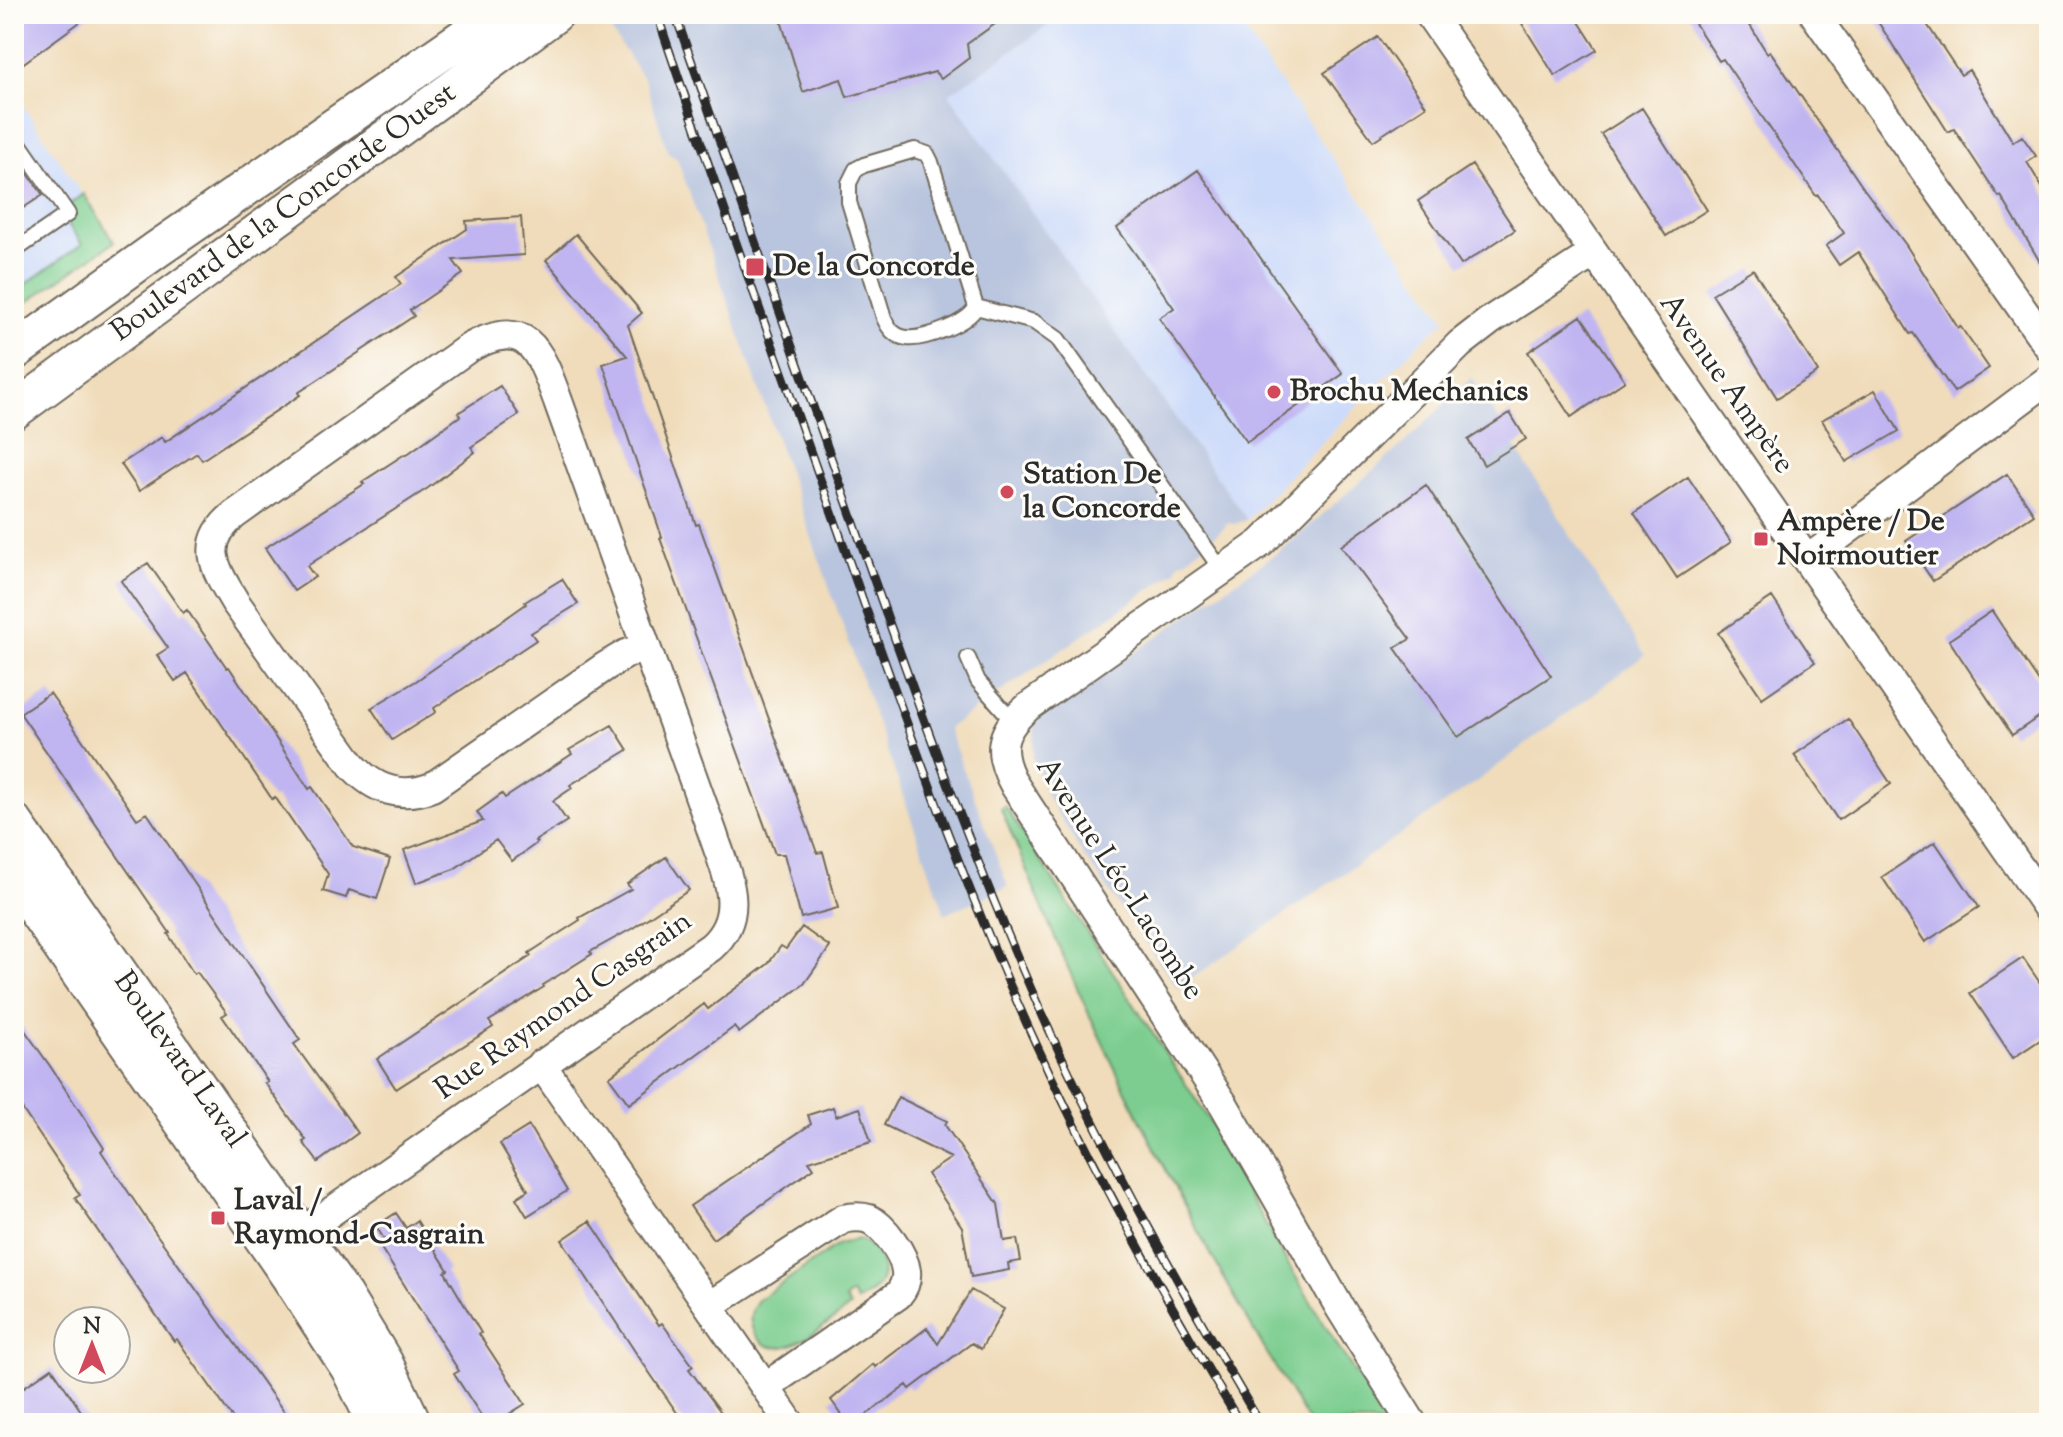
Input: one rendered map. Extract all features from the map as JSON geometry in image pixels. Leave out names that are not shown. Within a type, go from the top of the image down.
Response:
[{"type":"street","name":"Boulevard de la Concorde Ouest","points":[[14,352],[497,14]]},
{"type":"street","name":"Boulevard de la Concorde Ouest","points":[[14,411],[555,14]]},
{"type":"street","name":"Avenue Ampère","points":[[1429,14],[2049,910]]},
{"type":"street","points":[[1814,14],[2049,347]]},
{"type":"street","points":[[1013,721],[1028,707],[1223,572],[1271,534],[1460,344],[1491,320],[1594,253]]},
{"type":"street","name":"Rue Raymond Casgrain","points":[[287,1242],[711,947],[724,934],[732,902],[727,877],[646,647],[545,367],[529,343],[514,336],[493,336],[455,357],[234,515],[215,537],[213,553],[217,570],[250,623],[359,773],[376,786],[394,792],[414,792],[432,787],[606,666],[646,647]]},
{"type":"street","points":[[1807,560],[2049,379]]},
{"type":"street","name":"Avenue Léo-Lacombe","points":[[1013,721],[1006,731],[1004,742],[1009,776],[1224,1105],[1340,1308],[1412,1423]]},
{"type":"street","name":"Boulevard Laval","points":[[14,822],[287,1242],[376,1423]]},
{"type":"street","name":"Boulevard Laval","points":[[14,879],[287,1242],[371,1339],[413,1423]]},
{"type":"street","points":[[541,1064],[790,1423]]},
{"type":"street","points":[[709,1306],[843,1219],[857,1217],[870,1220],[886,1234],[905,1266],[905,1284],[898,1295],[765,1387]]},
{"type":"lane","points":[[14,136],[68,214],[14,251]]},
{"type":"lane","points":[[906,151],[927,154],[976,307],[971,316],[957,324],[917,338],[902,337],[891,331],[884,318],[849,202],[849,183],[856,169],[906,151]]},
{"type":"lane","points":[[976,307],[1034,322],[1058,339],[1223,572]]},
{"type":"lane","points":[[968,658],[978,681],[1013,721]]},
{"type":"shaded area","points":[[600,14],[1065,14],[949,94],[1247,520],[1226,523],[1185,561],[1180,562],[1175,572],[948,728],[1008,887],[945,914],[677,158],[668,153],[645,81]]},
{"type":"shaded area","points":[[1065,14],[1233,14],[1445,320],[1247,520],[948,94]]},
{"type":"shaded area","points":[[14,92],[114,242],[14,298]]},
{"type":"shaded area","points":[[1472,378],[1645,655],[1476,782],[1178,988],[1083,855],[1046,794],[1033,758],[1035,722],[1284,548],[1402,445]]},
{"type":"green space","points":[[84,194],[114,242],[14,311],[14,292],[82,244],[65,220],[63,209]]},
{"type":"green space","points":[[1005,806],[1213,1126],[1279,1249],[1340,1350],[1389,1423],[1309,1423],[1221,1273],[1140,1120],[1055,939],[1001,809]]},
{"type":"green space","points":[[858,1239],[870,1246],[882,1265],[882,1279],[878,1286],[857,1302],[852,1294],[845,1299],[850,1307],[800,1341],[774,1347],[762,1342],[751,1322],[758,1300],[839,1244]]},
{"type":"building","points":[[14,14],[91,14],[14,70]]},
{"type":"building","points":[[779,14],[1009,14],[967,44],[969,58],[941,79],[935,72],[847,97],[841,79],[803,92]]},
{"type":"building","points":[[1516,14],[1574,14],[1597,50],[1555,76]]},
{"type":"building","points":[[1689,14],[1743,14],[1767,53],[1770,51],[1906,245],[1958,328],[1960,326],[1989,368],[1954,392],[1913,333],[1910,334],[1858,252],[1839,265],[1826,246],[1844,233],[1723,59],[1719,61]]},
{"type":"building","points":[[1873,14],[1920,14],[1961,75],[1969,70],[2013,142],[2022,136],[2036,156],[2027,162],[2049,199],[2049,277],[2001,196],[1954,129],[1948,132]]},
{"type":"building","points":[[1378,37],[1426,106],[1373,141],[1324,73]]},
{"type":"building","points":[[1642,108],[1707,210],[1666,236],[1601,134]]},
{"type":"building","points":[[14,154],[43,195],[14,214]]},
{"type":"building","points":[[1472,165],[1515,230],[1461,265],[1418,201]]},
{"type":"building","points":[[1198,170],[1343,374],[1247,442],[1159,318],[1174,308],[1117,228]]},
{"type":"building","points":[[521,217],[524,255],[453,260],[463,274],[410,310],[414,316],[202,460],[197,453],[139,491],[121,464],[162,437],[165,442],[401,284],[396,277],[467,229],[466,221]]},
{"type":"building","points":[[576,234],[642,313],[628,325],[696,525],[699,524],[817,853],[823,852],[838,908],[801,918],[784,854],[775,854],[660,538],[603,364],[627,356],[546,260]]},
{"type":"building","points":[[1753,269],[1818,372],[1777,398],[1712,294]]},
{"type":"building","points":[[1581,316],[1625,381],[1571,417],[1528,352]]},
{"type":"building","points":[[500,386],[519,415],[471,447],[475,452],[428,488],[307,566],[315,577],[294,591],[265,548],[364,484],[362,482],[406,455],[460,416],[458,413]]},
{"type":"building","points":[[1875,390],[1899,431],[1846,462],[1822,420]]},
{"type":"building","points":[[1510,413],[1526,439],[1484,465],[1468,440]]},
{"type":"building","points":[[2007,474],[2034,514],[1933,581],[1906,541]]},
{"type":"building","points":[[1688,477],[1731,542],[1677,578],[1634,513]]},
{"type":"building","points":[[1426,485],[1551,676],[1458,737],[1395,648],[1410,639],[1341,546]]},
{"type":"building","points":[[148,563],[183,613],[187,610],[229,667],[309,789],[312,787],[353,847],[390,859],[377,899],[349,890],[346,898],[323,891],[328,874],[275,797],[272,799],[187,673],[175,681],[157,655],[168,648],[121,581]]},
{"type":"building","points":[[562,579],[578,604],[531,633],[536,640],[392,740],[371,708],[416,681]]},
{"type":"building","points":[[1772,597],[1815,662],[1762,698],[1718,633]]},
{"type":"building","points":[[1992,611],[2049,697],[2049,710],[2012,735],[1949,640]]},
{"type":"building","points":[[50,693],[137,819],[147,813],[300,1040],[294,1044],[358,1133],[318,1162],[222,1016],[227,1013],[197,972],[194,974],[170,933],[20,713]]},
{"type":"building","points":[[1848,719],[1891,784],[1838,820],[1794,755]]},
{"type":"building","points":[[612,725],[628,750],[570,785],[572,788],[553,801],[567,821],[535,841],[537,843],[512,861],[496,840],[454,869],[416,883],[404,850],[483,821],[477,812],[502,794],[505,798],[572,754],[569,750]]},
{"type":"building","points":[[1935,842],[1979,907],[1925,942],[1882,877]]},
{"type":"building","points":[[666,857],[689,890],[633,928],[590,952],[592,954],[544,987],[489,1021],[493,1027],[396,1089],[377,1059],[531,956],[529,953],[579,918],[631,889],[627,884]]},
{"type":"building","points":[[802,927],[830,947],[804,984],[739,1033],[734,1027],[629,1104],[609,1077],[704,1004],[708,1009],[768,964],[781,946],[786,949]]},
{"type":"building","points":[[2023,958],[2049,996],[2049,1034],[2013,1058],[1970,993]]},
{"type":"building","points":[[14,1015],[104,1148],[101,1151],[157,1235],[292,1423],[236,1423],[177,1339],[174,1341],[75,1198],[80,1195],[14,1097]]},
{"type":"building","points":[[898,1097],[947,1121],[945,1125],[998,1204],[1004,1241],[1017,1239],[1021,1261],[1008,1263],[1009,1270],[971,1277],[962,1227],[927,1174],[951,1158],[884,1125]]},
{"type":"building","points":[[833,1107],[836,1116],[860,1108],[871,1142],[809,1161],[814,1168],[713,1239],[690,1206],[811,1124],[808,1115]]},
{"type":"building","points":[[529,1126],[567,1191],[527,1216],[516,1198],[528,1190],[500,1144]]},
{"type":"building","points":[[396,1213],[406,1228],[417,1221],[448,1270],[445,1272],[479,1334],[525,1404],[495,1423],[486,1423],[454,1374],[459,1371],[379,1245],[385,1241],[376,1226]]},
{"type":"building","points":[[590,1221],[659,1325],[662,1323],[693,1366],[689,1369],[729,1423],[684,1423],[562,1240]]},
{"type":"building","points":[[971,1290],[1004,1309],[981,1349],[972,1343],[910,1389],[907,1385],[855,1423],[848,1423],[831,1400],[873,1364],[875,1367],[927,1328],[938,1344]]},
{"type":"building","points":[[52,1368],[52,1385],[63,1385],[89,1423],[27,1423],[14,1403],[14,1394]]},
{"type":"railway","points":[[657,14],[902,711],[979,912],[1036,1044],[1107,1189],[1240,1423]]},
{"type":"railway","points":[[675,14],[904,664],[996,905],[1046,1023],[1095,1125],[1175,1276],[1260,1423]]},
{"type":"place","name":"De la Concorde","points":[[755,267]]},
{"type":"place","name":"Brochu Mechanics","points":[[1274,392]]},
{"type":"place","name":"Station De la Concorde","points":[[1007,492]]},
{"type":"place","name":"Ampère / De Noirmoutier","points":[[1761,539]]},
{"type":"place","name":"Laval / Raymond-Casgrain","points":[[218,1218]]}]
